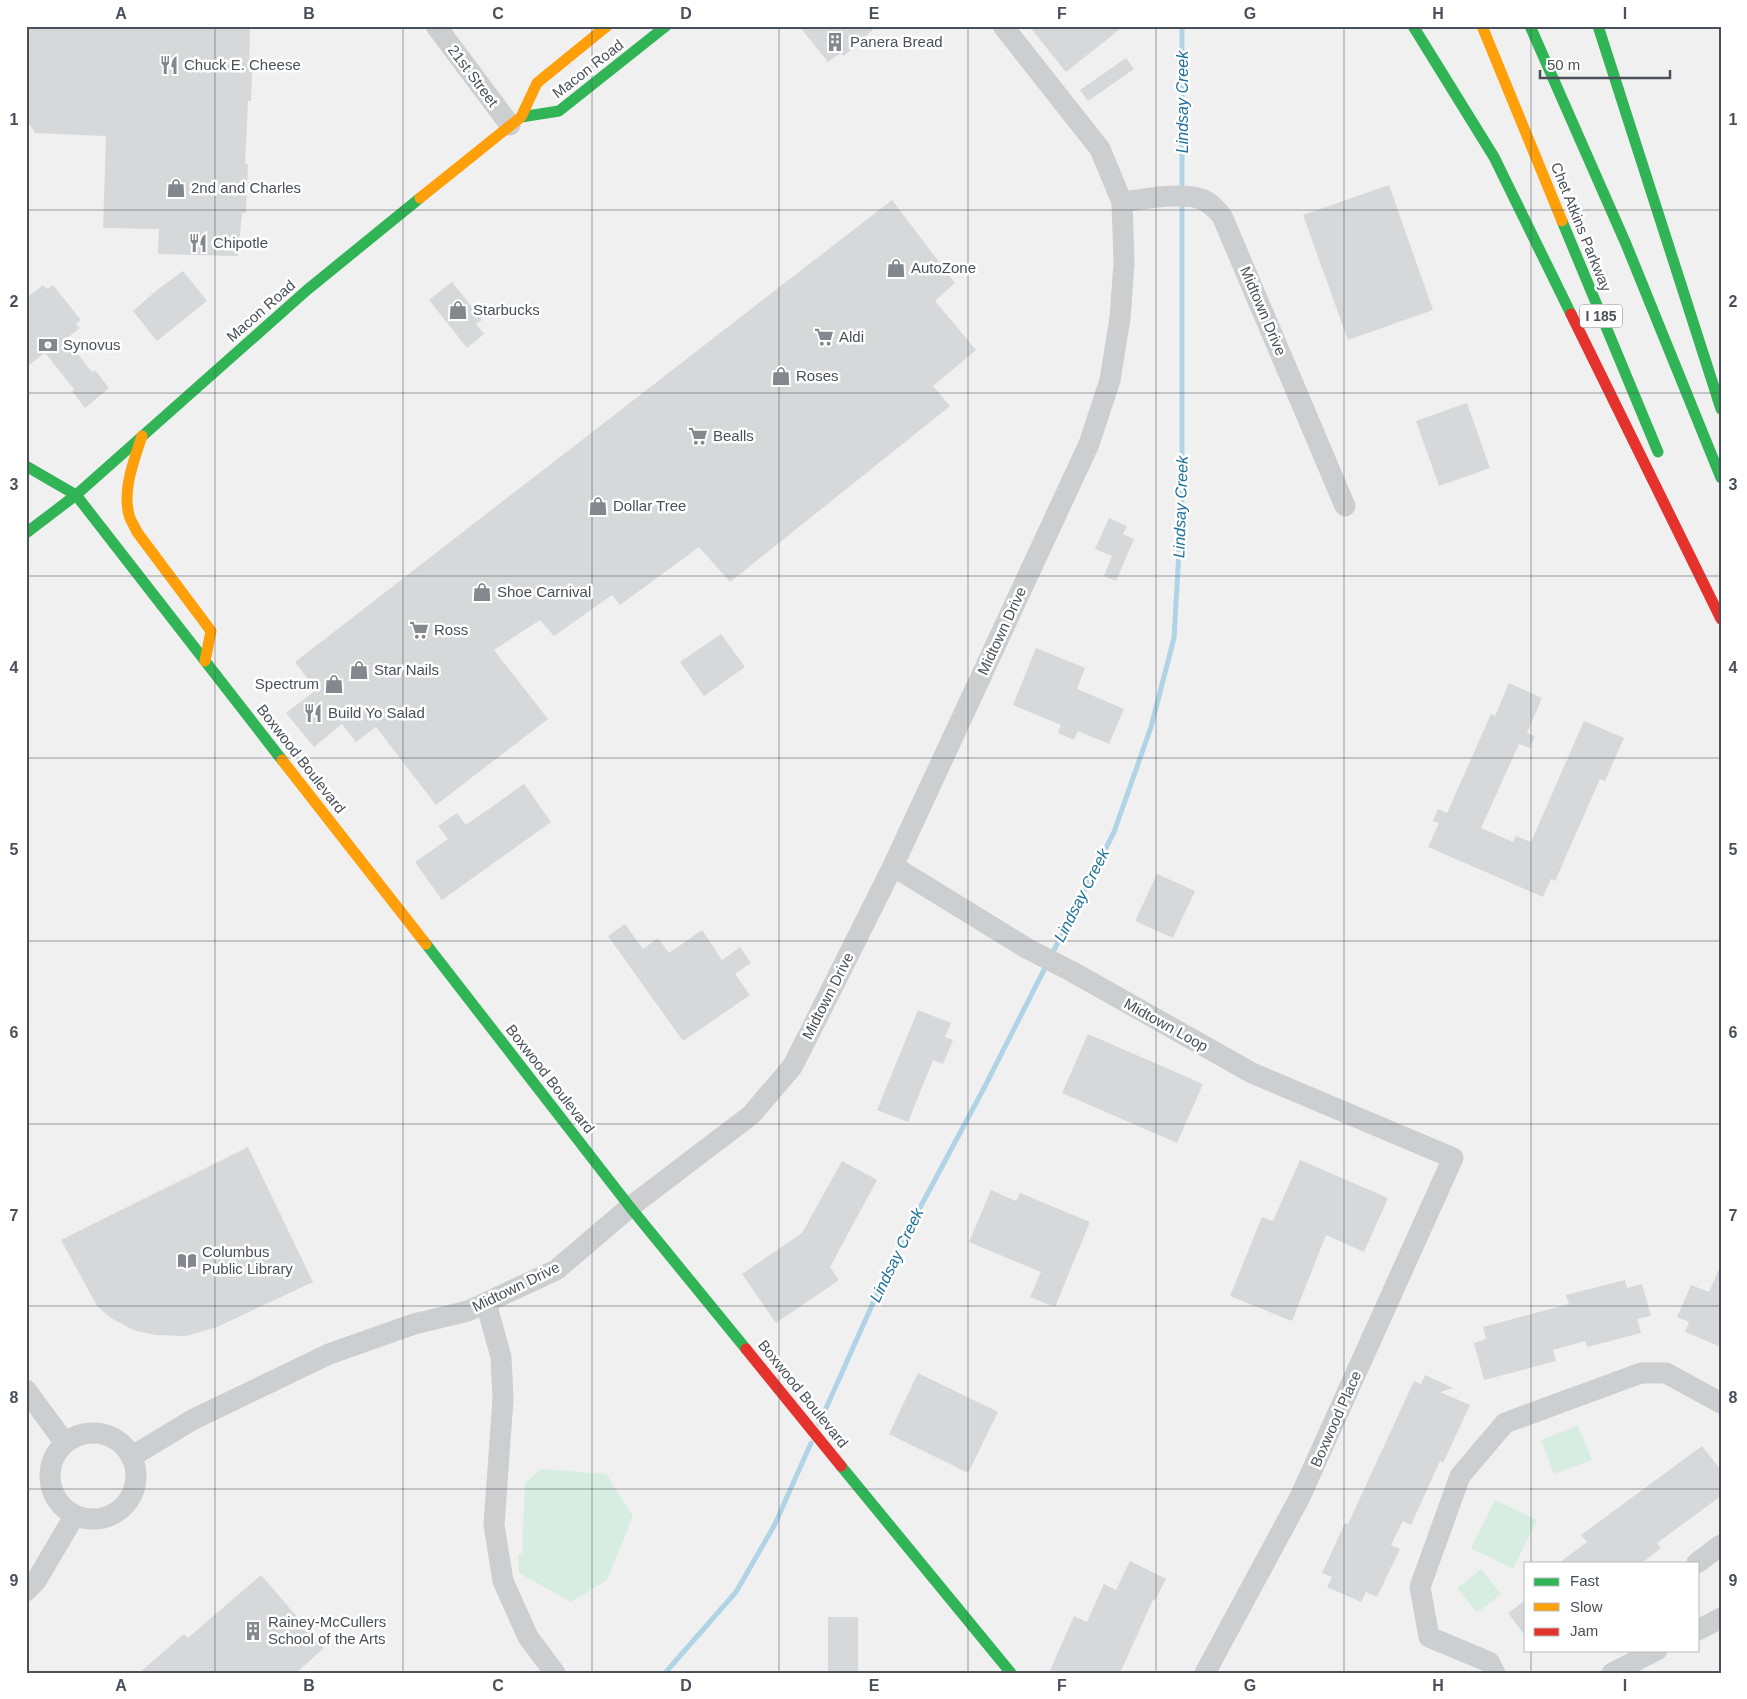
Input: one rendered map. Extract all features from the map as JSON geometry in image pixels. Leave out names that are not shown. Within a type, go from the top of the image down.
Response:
[{"type":"main road","name":"Macon Road","points":[[26,533],[76,495],[307,290],[515,121],[537,83],[607,26]]},
{"type":"main road","name":"Macon Road","points":[[515,121],[559,111],[666,26]]},
{"type":"main road","points":[[1413,26],[1494,158],[1721,619]]},
{"type":"main road","name":"Chet Atkins Parkway","points":[[1482,26],[1660,458]]},
{"type":"main road","points":[[1530,26],[1626,244],[1721,478]]},
{"type":"main road","points":[[1598,26],[1721,409]]},
{"type":"main road","points":[[142,436],[132,467],[129,488],[129,516],[137,532],[211,631],[205,661]]},
{"type":"main road","points":[[26,466],[76,495]]},
{"type":"main road","name":"Boxwood Boulevard","points":[[76,495],[630,1206],[1011,1673]]},
{"type":"main road","points":[[1687,523],[1721,606]]},
{"type":"street","name":"21st Street","points":[[436,26],[515,121]]},
{"type":"street","name":"Midtown Drive","points":[[131,1457],[192,1420],[329,1354],[414,1324],[468,1310],[556,1270],[630,1206],[751,1115],[792,1067],[893,866],[1089,444],[1110,380],[1120,318],[1124,263],[1122,202],[1100,148],[1003,26]]},
{"type":"street","name":"Midtown Drive","points":[[1122,202],[1156,198],[1201,198],[1213,205],[1222,216],[1345,506]]},
{"type":"street","name":"Midtown Loop","points":[[893,866],[1028,949],[1071,971],[1252,1073],[1453,1158]]},
{"type":"street","name":"Boxwood Place","points":[[1205,1673],[1300,1497],[1453,1158]]},
{"type":"street","points":[[486,1303],[501,1357],[504,1399],[494,1524],[504,1581],[528,1637],[556,1673]]},
{"type":"street","points":[[1495,1673],[1489,1662],[1429,1637],[1420,1587],[1460,1476],[1505,1423],[1641,1373],[1666,1373],[1721,1403]]},
{"type":"street","points":[[26,1390],[65,1443]]},
{"type":"street","points":[[101,1434],[124,1446],[131,1457],[135,1469],[135,1482],[131,1495],[124,1506],[113,1514],[101,1518],[88,1519],[75,1515],[63,1507],[54,1496],[50,1482],[50,1468],[56,1454],[65,1443],[76,1437],[101,1434]]},
{"type":"street","points":[[26,1590],[36,1581],[75,1515]]},
{"type":"street","points":[[1698,1562],[1721,1545]]},
{"type":"street","points":[[1700,1629],[1721,1618]]},
{"type":"street","points":[[1615,1664],[1651,1652]]},
{"type":"green space","points":[[1578,1425],[1592,1460],[1554,1474],[1541,1440]]},
{"type":"green space","points":[[541,1469],[606,1474],[633,1516],[607,1580],[571,1602],[519,1573],[518,1555],[523,1553],[525,1483]]},
{"type":"green space","points":[[1495,1500],[1537,1520],[1513,1569],[1471,1548]]},
{"type":"green space","points":[[1481,1569],[1501,1594],[1477,1613],[1457,1588]]},
{"type":"building","points":[[26,26],[250,26],[249,72],[252,72],[251,101],[248,101],[245,164],[248,164],[246,213],[242,213],[238,256],[158,254],[159,229],[103,228],[106,136],[35,133],[26,119]]},
{"type":"building","name":"Panera Bread","points":[[799,26],[877,26],[844,56],[841,53],[828,62]]},
{"type":"building","points":[[1029,26],[1124,26],[1066,72]]},
{"type":"building","points":[[1126,58],[1134,69],[1088,101],[1080,90]]},
{"type":"building","points":[[1389,185],[1433,310],[1348,340],[1303,215]]},
{"type":"building","points":[[892,200],[955,283],[935,301],[976,350],[933,386],[950,406],[730,582],[699,547],[620,605],[612,595],[554,636],[540,620],[494,650],[548,719],[436,805],[376,727],[356,742],[342,724],[314,747],[286,713],[316,690],[295,662]]},
{"type":"building","points":[[183,271],[207,301],[157,341],[133,311]]},
{"type":"building","points":[[452,282],[482,320],[476,324],[484,334],[467,348],[429,300]]},
{"type":"building","name":"Synovus","points":[[43,285],[47,289],[53,285],[81,320],[76,324],[80,328],[66,339],[92,372],[95,370],[109,388],[85,408],[72,391],[74,389],[45,353],[26,367],[26,298]]},
{"type":"building","points":[[1467,403],[1490,468],[1439,486],[1416,421]]},
{"type":"building","points":[[1109,518],[1127,526],[1123,534],[1134,539],[1116,581],[1104,576],[1112,556],[1095,549]]},
{"type":"building","points":[[721,634],[745,667],[704,696],[680,662]]},
{"type":"building","points":[[1036,648],[1085,668],[1077,689],[1124,709],[1109,744],[1078,731],[1074,740],[1058,733],[1061,725],[1013,705]]},
{"type":"building","points":[[1509,683],[1542,698],[1527,733],[1535,736],[1530,748],[1519,744],[1481,828],[1513,842],[1516,836],[1531,842],[1584,721],[1624,738],[1605,781],[1600,779],[1555,881],[1551,879],[1543,897],[1428,847],[1439,823],[1433,821],[1438,809],[1447,813],[1491,714],[1495,716]]},
{"type":"building","points":[[524,784],[551,822],[442,900],[415,862],[448,839],[438,826],[457,813],[466,825]]},
{"type":"building","points":[[1157,874],[1195,891],[1173,938],[1135,921]]},
{"type":"building","points":[[625,924],[643,949],[658,938],[669,953],[702,930],[722,960],[740,947],[751,963],[735,974],[750,995],[683,1041],[608,936]]},
{"type":"building","points":[[918,1010],[951,1023],[945,1037],[953,1040],[943,1064],[933,1060],[908,1122],[877,1110]]},
{"type":"building","points":[[1088,1034],[1203,1084],[1177,1143],[1062,1093]]},
{"type":"building","name":"Columbus Public Library","points":[[248,1147],[313,1282],[217,1327],[186,1336],[155,1335],[133,1330],[111,1318],[97,1306],[61,1240]]},
{"type":"building","points":[[1300,1160],[1388,1198],[1364,1252],[1326,1235],[1292,1321],[1230,1296],[1262,1217],[1273,1221]]},
{"type":"building","points":[[842,1161],[877,1180],[830,1267],[839,1280],[776,1323],[742,1274],[802,1233]]},
{"type":"building","points":[[991,1190],[1016,1201],[1020,1193],[1090,1222],[1055,1307],[1030,1297],[1041,1272],[969,1242]]},
{"type":"building","points":[[1721,1265],[1721,1347],[1685,1332],[1689,1322],[1677,1317],[1691,1285],[1709,1292]]},
{"type":"building","points":[[1625,1280],[1627,1288],[1642,1284],[1651,1316],[1637,1319],[1641,1333],[1587,1347],[1585,1341],[1553,1350],[1556,1361],[1484,1380],[1474,1343],[1486,1339],[1483,1327],[1569,1304],[1566,1295]]},
{"type":"building","points":[[918,1373],[998,1412],[968,1473],[889,1434]]},
{"type":"building","points":[[1425,1375],[1453,1388],[1440,1392],[1470,1405],[1443,1463],[1440,1461],[1411,1525],[1403,1521],[1391,1545],[1400,1549],[1377,1597],[1366,1592],[1361,1602],[1327,1587],[1332,1577],[1322,1573],[1345,1523],[1348,1524],[1414,1381],[1421,1384]]},
{"type":"building","points":[[1702,1446],[1721,1470],[1721,1496],[1657,1543],[1661,1548],[1643,1562],[1560,1562],[1587,1542],[1581,1535]]},
{"type":"building","points":[[1130,1561],[1166,1579],[1155,1600],[1153,1600],[1120,1673],[1049,1673],[1074,1616],[1087,1622],[1104,1584],[1116,1590]]},
{"type":"building","name":"Rainey-McCullers School of the Arts","points":[[261,1575],[324,1648],[296,1673],[139,1673],[184,1634],[188,1638]]},
{"type":"building","points":[[1524,1601],[1524,1634],[1508,1613]]},
{"type":"building","points":[[828,1617],[858,1617],[858,1673],[828,1673]]},
{"type":"waterway","name":"Lindsay Creek","points":[[1182,26],[1182,191]]},
{"type":"waterway","name":"Lindsay Creek","points":[[1051,956],[1114,832],[1151,727],[1174,638],[1182,499],[1182,202]]},
{"type":"waterway","name":"Lindsay Creek","points":[[819,1424],[893,1258],[983,1090],[1047,964]]},
{"type":"waterway","name":"Lindsay Creek","points":[[665,1673],[736,1592],[775,1524],[811,1443]]},
{"type":"traffic: fast","points":[[521,117],[559,111],[666,26]]},
{"type":"traffic: fast","points":[[1413,26],[1494,157],[1571,314]]},
{"type":"traffic: fast","points":[[1530,26],[1626,244],[1721,478]]},
{"type":"traffic: fast","points":[[1598,26],[1721,409]]},
{"type":"traffic: fast","points":[[26,533],[76,495],[307,290],[420,198]]},
{"type":"traffic: fast","points":[[1562,221],[1658,452]]},
{"type":"traffic: fast","points":[[26,466],[76,495],[282,760]]},
{"type":"traffic: fast","points":[[426,944],[630,1207],[746,1349]]},
{"type":"traffic: fast","points":[[841,1466],[1011,1673]]},
{"type":"traffic: slow","points":[[420,198],[521,117],[537,83],[607,26]]},
{"type":"traffic: slow","points":[[1482,26],[1562,221]]},
{"type":"traffic: slow","points":[[142,436],[132,466],[128,487],[127,498],[130,518],[137,532],[211,631],[205,661]]},
{"type":"traffic: slow","points":[[282,760],[426,944]]},
{"type":"traffic: jam","points":[[1571,314],[1721,619]]},
{"type":"traffic: jam","points":[[746,1349],[841,1466]]},
{"type":"place","name":"Panera Bread","points":[[835,42]]},
{"type":"place","name":"Chuck E. Cheese","points":[[169,65]]},
{"type":"place","name":"2nd and Charles","points":[[176,188]]},
{"type":"place","name":"Chipotle","points":[[198,243]]},
{"type":"place","name":"AutoZone","points":[[896,268]]},
{"type":"place","name":"Starbucks","points":[[458,310]]},
{"type":"place","name":"Aldi","points":[[824,337]]},
{"type":"place","name":"Synovus","points":[[48,345]]},
{"type":"place","name":"Roses","points":[[781,376]]},
{"type":"place","name":"Bealls","points":[[698,436]]},
{"type":"place","name":"Dollar Tree","points":[[598,506]]},
{"type":"place","name":"Shoe Carnival","points":[[482,592]]},
{"type":"place","name":"Ross","points":[[419,630]]},
{"type":"place","name":"Star Nails","points":[[359,670]]},
{"type":"place","name":"Spectrum","points":[[334,684]]},
{"type":"place","name":"Build Yo Salad","points":[[313,713]]},
{"type":"place","name":"Columbus Public Library","points":[[187,1261]]},
{"type":"place","name":"Rainey-McCullers School of the Arts","points":[[253,1631]]}]
